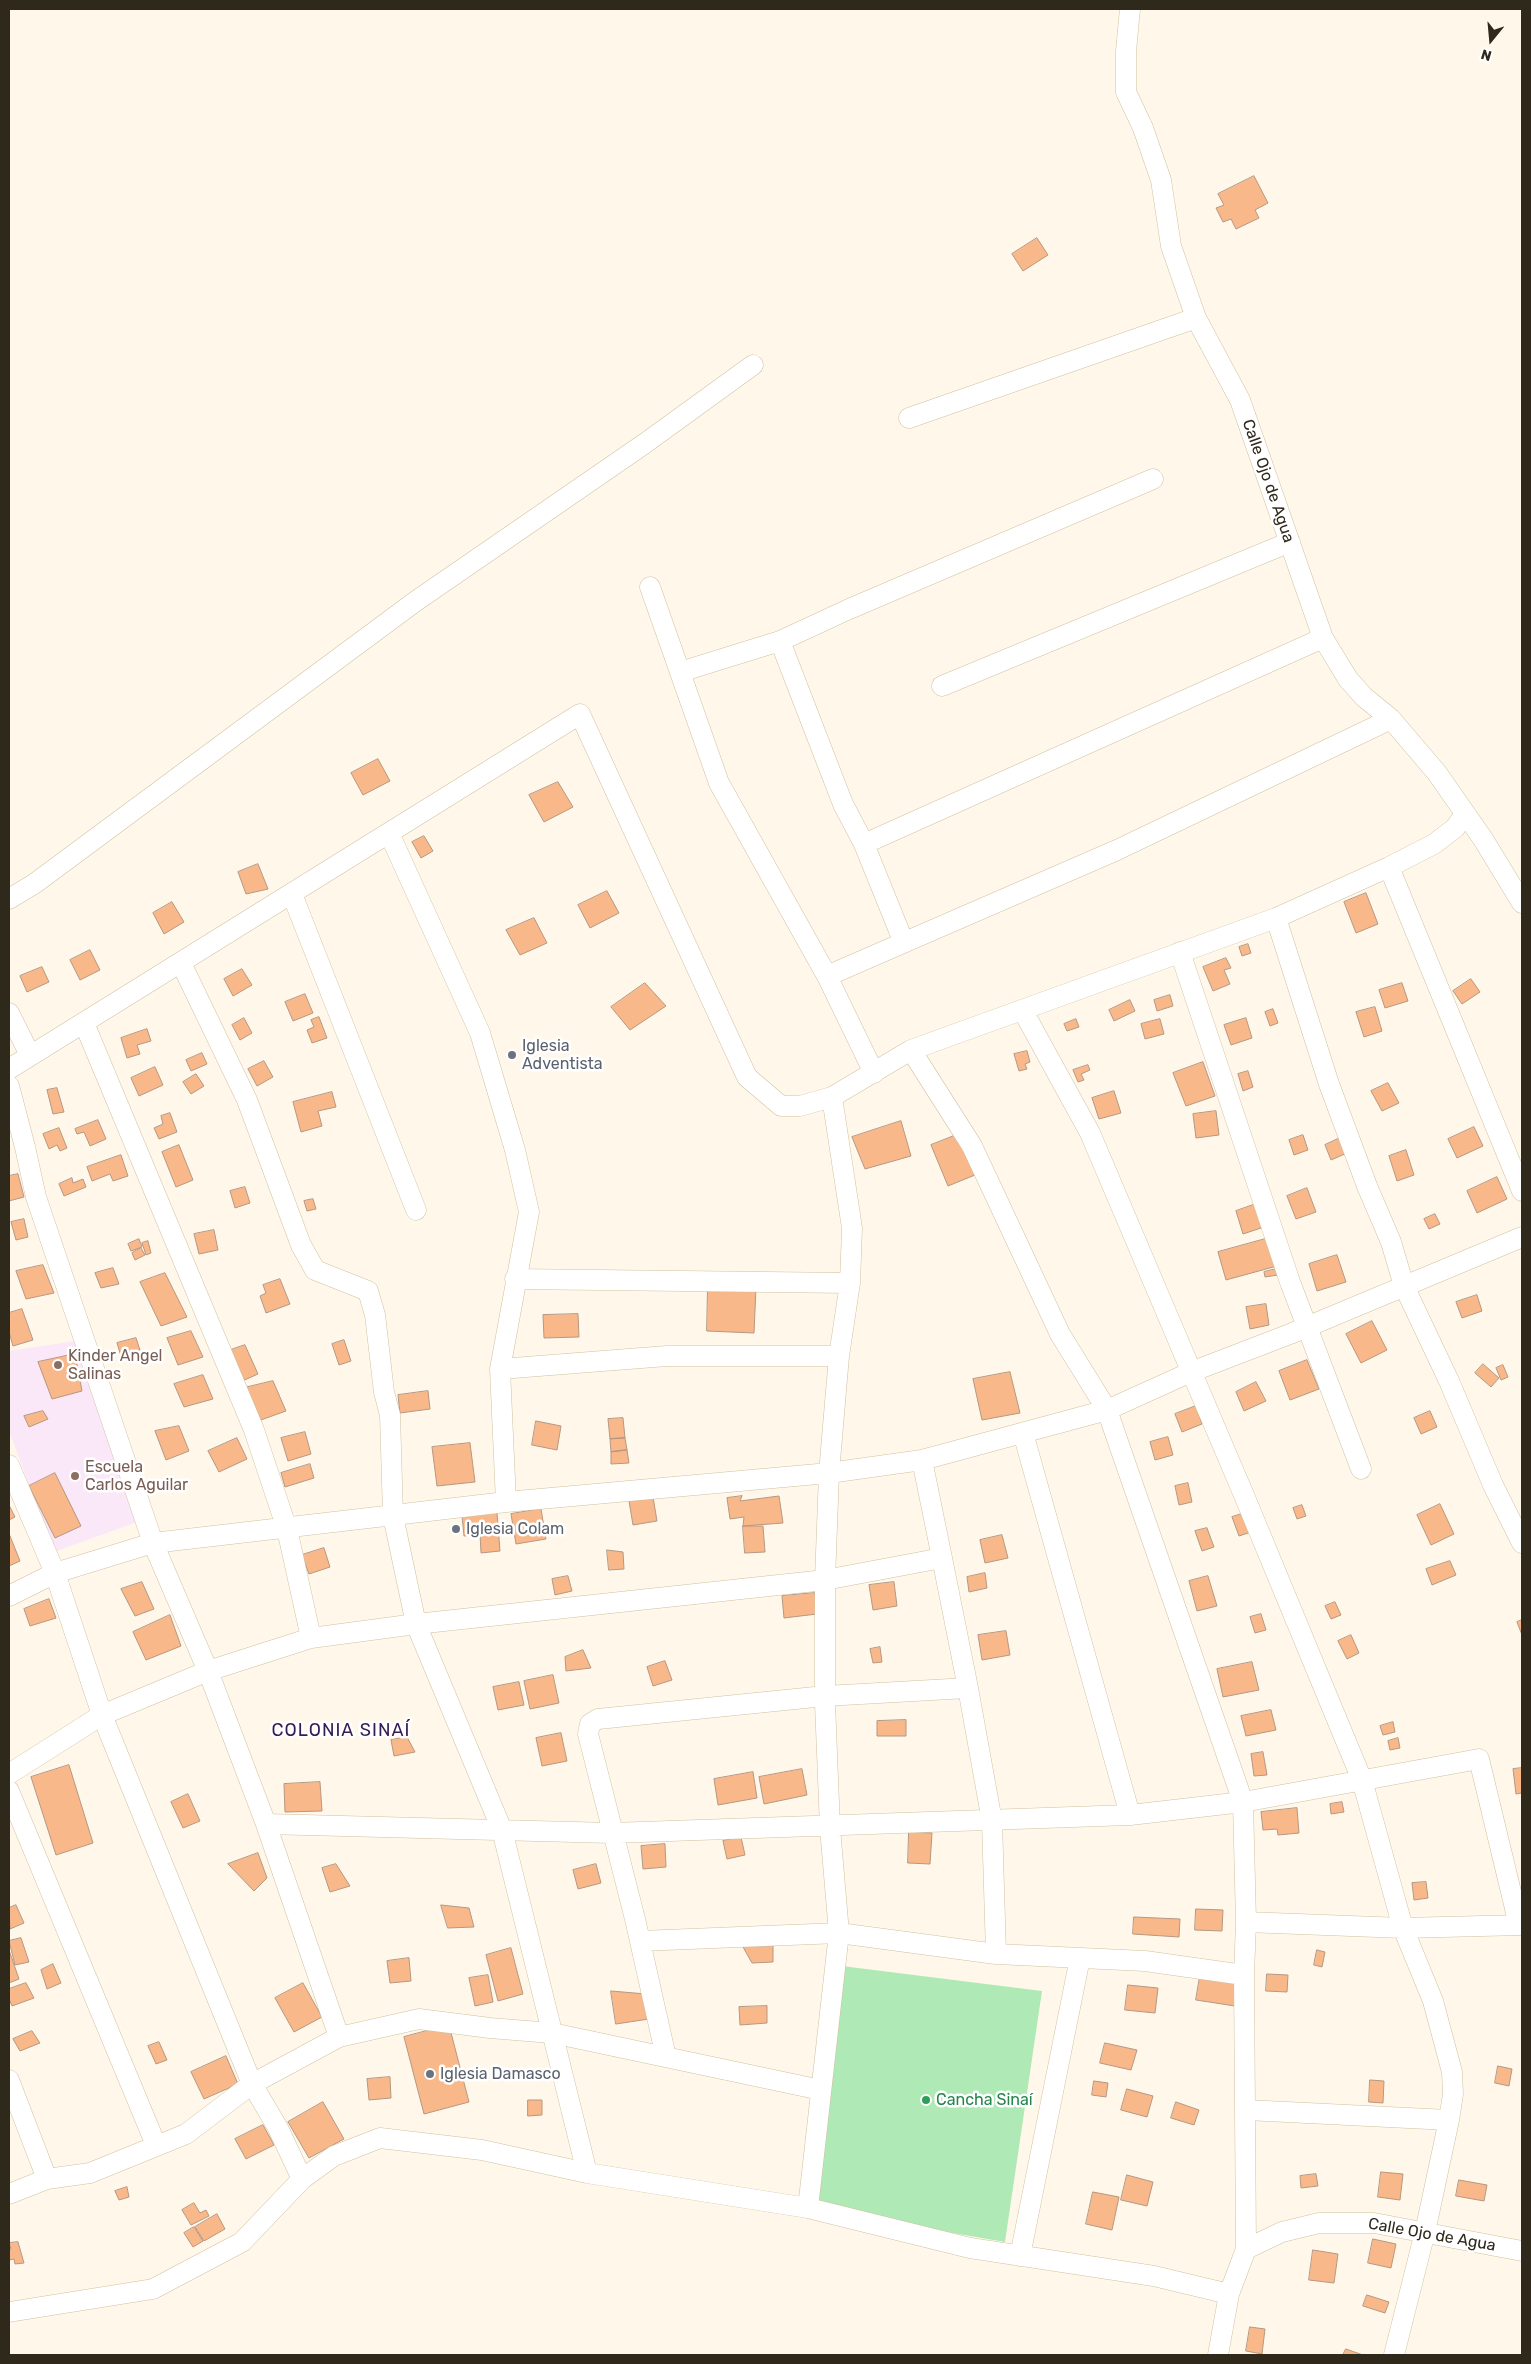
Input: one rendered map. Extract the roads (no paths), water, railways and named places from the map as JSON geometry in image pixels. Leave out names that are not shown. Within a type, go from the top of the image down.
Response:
[{"type":"street","name":"Calle Ojo de Agua","points":[[1130,9],[1126,51],[1126,92],[1143,128],[1161,180],[1171,246],[1196,318],[1240,400],[1323,638],[1348,679],[1364,697],[1391,719],[1437,773],[1522,903]]},
{"type":"street","points":[[909,418],[1196,318]]},
{"type":"street","points":[[9,899],[50,872],[416,601],[644,444],[753,365]]},
{"type":"street","points":[[680,672],[780,641],[847,610],[1153,479]]},
{"type":"street","points":[[942,686],[1290,542]]},
{"type":"street","points":[[650,587],[719,782],[828,976],[874,1072]]},
{"type":"street","points":[[864,844],[1323,638]]},
{"type":"street","points":[[780,641],[843,804],[864,844],[904,943]]},
{"type":"street","points":[[9,1069],[580,714],[747,1078],[781,1106],[800,1106],[832,1097],[911,1050],[1276,918],[1389,867],[1434,844],[1455,828],[1465,814]]},
{"type":"street","points":[[828,976],[1117,850],[1391,719]]},
{"type":"street","points":[[389,833],[480,1033],[515,1150],[529,1212],[515,1279],[500,1370],[506,1502]]},
{"type":"street","points":[[1389,867],[1522,1191]]},
{"type":"street","points":[[292,894],[416,1210]]},
{"type":"street","points":[[1276,918],[1329,1084],[1391,1242],[1404,1286],[1449,1381],[1493,1485],[1522,1543]]},
{"type":"street","points":[[1180,952],[1290,1282],[1361,1469]]},
{"type":"street","points":[[181,963],[247,1100],[301,1245],[315,1270],[368,1291],[374,1315],[384,1392],[390,1415],[393,1516],[416,1624],[502,1830],[587,2173]]},
{"type":"street","points":[[1023,1011],[1090,1133],[1362,1780],[1403,1928],[1433,2001],[1452,2072],[1449,2120],[1425,2232],[1394,2355]]},
{"type":"street","points":[[9,1013],[30,1055]]},
{"type":"street","points":[[84,1022],[254,1430],[287,1529],[311,1638]]},
{"type":"street","points":[[911,1050],[972,1146],[1060,1334],[1107,1410],[1243,1802],[1246,1922],[1244,1975],[1246,2249],[1229,2294],[1218,2355]]},
{"type":"street","points":[[9,1086],[36,1197],[153,1543],[208,1671],[266,1824],[339,2037]]},
{"type":"street","points":[[808,2208],[839,1933],[830,1828],[825,1696],[825,1580],[829,1473],[839,1356],[850,1283],[852,1228],[832,1097]]},
{"type":"street","points":[[9,1596],[55,1573],[153,1543],[287,1529],[506,1502],[829,1473],[922,1460],[1107,1410],[1191,1372],[1308,1327],[1522,1236]]},
{"type":"street","points":[[515,1279],[850,1283]]},
{"type":"street","points":[[500,1370],[667,1356],[839,1356]]},
{"type":"street","points":[[1023,1433],[1130,1815]]},
{"type":"street","points":[[922,1460],[968,1688],[992,1821],[996,1954]]},
{"type":"street","points":[[9,1465],[55,1573],[102,1715],[252,2084],[278,2128],[302,2179]]},
{"type":"street","points":[[9,1774],[102,1715],[208,1671],[311,1638],[416,1624],[825,1580],[942,1558]]},
{"type":"street","points":[[666,2057],[640,1941],[588,1734],[590,1724],[598,1719],[825,1696],[968,1688]]},
{"type":"street","points":[[266,1824],[612,1834],[830,1828],[1130,1815],[1243,1802],[1479,1759],[1521,1925],[1403,1928],[1246,1922]]},
{"type":"street","points":[[9,1791],[156,2145]]},
{"type":"street","points":[[640,1941],[839,1933],[996,1954],[1144,1961],[1244,1975]]},
{"type":"street","points":[[1020,2256],[1080,1958]]},
{"type":"street","points":[[9,2194],[47,2179],[90,2173],[186,2134],[252,2084],[339,2037],[419,2019],[490,2028],[552,2033],[821,2090]]},
{"type":"street","points":[[9,2080],[47,2179]]},
{"type":"street","points":[[1246,2110],[1449,2120]]},
{"type":"street","points":[[9,2312],[154,2289],[242,2242],[302,2179],[334,2156],[380,2138],[482,2150],[587,2173],[808,2208],[970,2248],[1154,2276],[1229,2294]]},
{"type":"street","name":"Calle Ojo de Agua","points":[[1246,2249],[1282,2232],[1319,2223],[1374,2223],[1522,2251]]},
{"type":"place","name":"Iglesia Adventista","points":[[512,1055]]},
{"type":"place","name":"Kinder Angel Salinas","points":[[58,1365]]},
{"type":"place","name":"Escuela Carlos Aguilar","points":[[75,1476]]},
{"type":"place","name":"Iglesia Colam","points":[[456,1529]]},
{"type":"place","name":"Iglesia Damasco","points":[[430,2074]]},
{"type":"place","name":"Cancha Sinaí","points":[[926,2100]]},
{"type":"district","name":"COLONIA SINAÍ","points":[[341,1731]]}]
